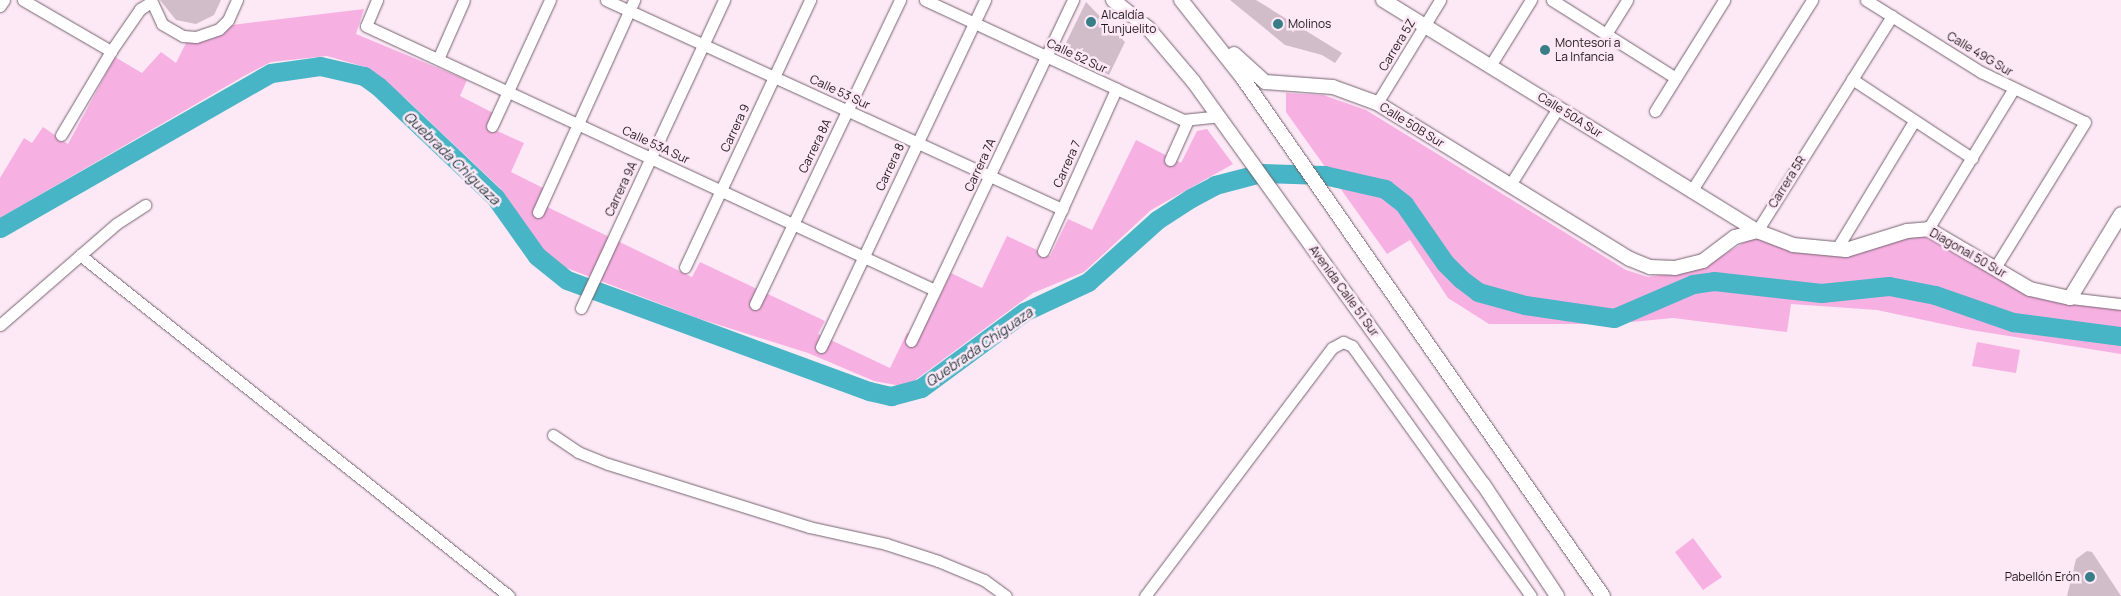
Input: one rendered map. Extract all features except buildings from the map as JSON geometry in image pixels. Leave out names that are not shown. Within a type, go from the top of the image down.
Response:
[{"type":"main road","name":"Avenida Calle 51 Sur","points":[[1113,0],[1168,50],[1219,116],[1483,484],[1557,596]]},
{"type":"main road","points":[[1181,0],[1193,13],[1317,185],[1603,596]]},
{"type":"main road","name":"Calle 50A Sur","points":[[1383,0],[1757,231]]},
{"type":"main road","name":"Calle 50B Sur","points":[[1193,13],[1262,81],[1333,87],[1378,104],[1630,259],[1662,269],[1689,266],[1712,257],[1741,234],[1757,231]]},
{"type":"main road","points":[[2070,298],[2121,214]]},
{"type":"main road","name":"Diagonal 50 Sur","points":[[1757,231],[1793,245],[1836,250],[1928,229],[2030,290],[2070,298]]},
{"type":"street","points":[[0,6],[4,0]]},
{"type":"street","points":[[23,0],[111,51]]},
{"type":"street","points":[[61,135],[111,51],[140,10],[151,1],[167,28],[196,37],[219,29],[228,20],[237,0]]},
{"type":"street","name":"Calle 53A Sur","points":[[377,0],[366,26],[935,290]]},
{"type":"street","points":[[438,59],[464,0]]},
{"type":"street","points":[[492,126],[550,0]]},
{"type":"street","name":"Calle 53 Sur","points":[[606,0],[632,5],[703,44],[1062,209]]},
{"type":"street","name":"Carrera 9A","points":[[582,306],[724,0]]},
{"type":"street","name":"Carrera 9","points":[[685,267],[810,0]]},
{"type":"street","name":"Carrera 8A","points":[[755,304],[900,0]]},
{"type":"street","name":"Calle 52 Sur","points":[[925,0],[1188,122]]},
{"type":"street","name":"Carrera 8","points":[[821,347],[985,0]]},
{"type":"street","name":"Carrera 7A","points":[[911,341],[1073,0]]},
{"type":"street","name":"Carrera 5Z","points":[[1378,104],[1440,0]]},
{"type":"street","points":[[1490,66],[1530,0]]},
{"type":"street","points":[[1552,0],[1676,78]]},
{"type":"street","points":[[1606,34],[1627,0]]},
{"type":"street","points":[[1655,111],[1724,0]]},
{"type":"street","points":[[1692,190],[1812,0]]},
{"type":"street","name":"Calle 49G Sur","points":[[1866,0],[2013,90],[2085,122],[1995,268]]},
{"type":"street","points":[[538,212],[632,5]]},
{"type":"street","name":"Carrera 5R","points":[[1757,231],[1892,16]]},
{"type":"street","points":[[1852,80],[1972,158]]},
{"type":"street","name":"Carrera 7","points":[[1043,251],[1116,89]]},
{"type":"street","points":[[1928,229],[2013,90]]},
{"type":"street","points":[[1510,185],[1558,108]]},
{"type":"street","points":[[1170,160],[1188,122],[1219,116]]},
{"type":"street","points":[[1836,250],[1914,120]]},
{"type":"street","points":[[0,325],[80,255],[145,204]]},
{"type":"street","points":[[80,255],[510,596]]},
{"type":"street","name":"Diagonal 50 Sur","points":[[2070,298],[2121,304]]},
{"type":"street","points":[[1145,596],[1332,348],[1343,342],[1352,346],[1531,596]]},
{"type":"street","points":[[553,435],[578,452],[608,464],[809,527],[886,544],[938,561],[984,580],[1006,596]]},
{"type":"shaded area","points":[[364,9],[356,34],[467,80],[460,96],[503,118],[497,131],[524,143],[511,172],[545,189],[539,203],[692,277],[700,262],[825,321],[818,334],[890,368],[907,333],[919,338],[951,273],[982,288],[1007,236],[1050,256],[1068,219],[1092,230],[1136,140],[1181,163],[1197,131],[1207,129],[1233,164],[1151,210],[1084,272],[1033,293],[914,381],[901,386],[874,381],[808,353],[697,318],[559,265],[542,250],[501,189],[406,99],[365,67],[327,56],[271,62],[0,218],[0,178],[24,138],[32,143],[43,127],[68,144],[115,57],[142,73],[161,52],[176,63],[187,41],[213,38],[232,25]]},
{"type":"shaded area","points":[[1286,93],[1323,95],[1366,110],[1626,270],[1648,277],[1702,268],[1751,238],[1850,254],[1910,236],[1929,236],[2027,294],[2121,310],[2121,354],[1971,330],[1877,310],[1791,304],[1787,332],[1673,318],[1611,324],[1489,324],[1448,298],[1410,240],[1387,254],[1286,112]]},
{"type":"shaded area","points":[[1977,342],[2020,350],[2016,373],[1972,366]]},
{"type":"shaded area","points":[[1693,538],[1722,577],[1703,590],[1675,552]]},
{"type":"waterway","name":"Quebrada Chiguaza","points":[[0,228],[271,73],[320,66],[364,76],[378,86],[495,197],[537,256],[567,280],[869,391],[891,396],[921,388],[1024,312],[1088,282],[1157,220],[1191,198],[1215,185],[1261,173],[1324,175],[1385,189],[1404,204],[1445,263],[1461,279],[1478,292],[1525,305],[1614,318],[1693,284],[1714,281],[1821,293],[1889,286],[1935,295],[2013,322],[2121,336]]},
{"type":"place","name":"Alcaldía Tunjuelito","points":[[1091,22]]},
{"type":"place","name":"Molinos","points":[[1278,24]]},
{"type":"place","name":"Montesori a La Infancia","points":[[1545,50]]},
{"type":"place","name":"Pabellón Erón","points":[[2090,577]]}]
